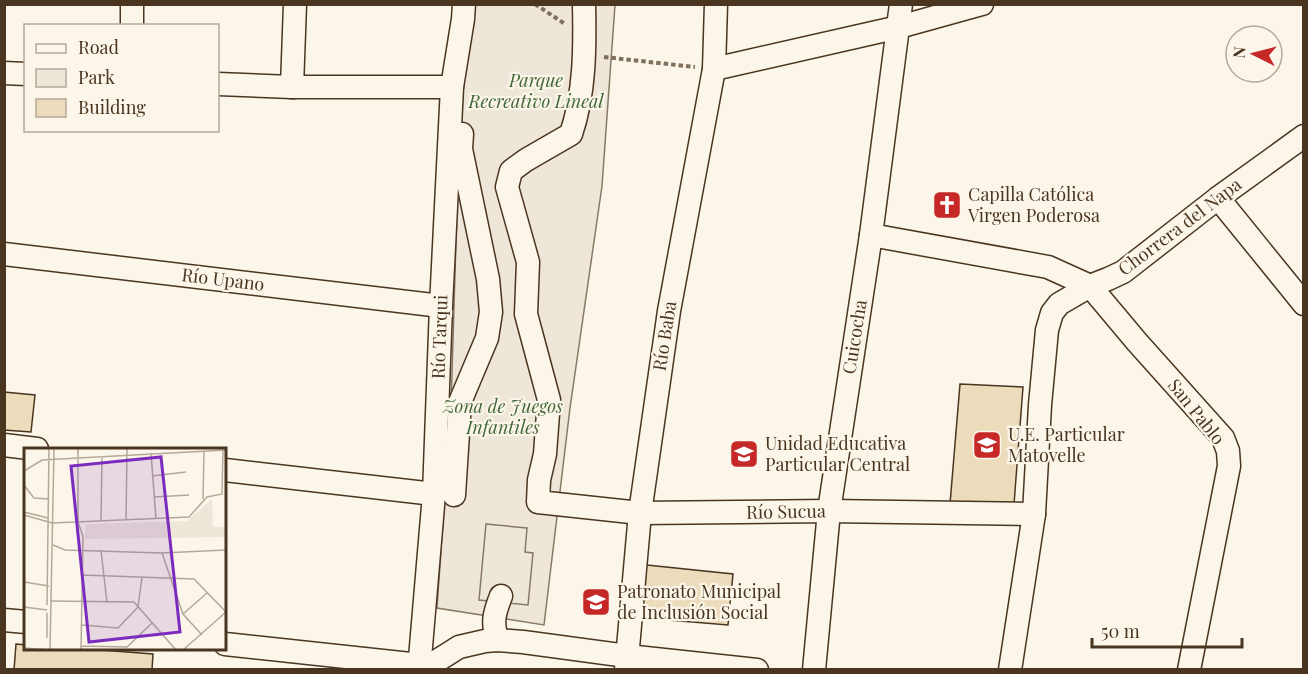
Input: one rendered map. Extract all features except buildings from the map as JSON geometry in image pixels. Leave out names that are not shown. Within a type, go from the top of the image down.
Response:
[{"type":"street","points":[[132,4],[132,24]]},
{"type":"street","points":[[291,87],[295,4]]},
{"type":"street","name":"Río Tarqui","points":[[420,667],[444,495],[441,306],[452,87],[464,4]]},
{"type":"street","points":[[226,470],[444,495],[460,402],[487,338],[491,312],[488,279],[461,149],[472,15],[478,4]]},
{"type":"street","points":[[584,4],[584,46]]},
{"type":"street","name":"Río Baba","points":[[626,663],[640,513],[669,311],[714,69],[717,4]]},
{"type":"street","points":[[714,69],[899,16],[982,4]]},
{"type":"street","name":"Cuicocha","points":[[813,669],[829,511],[871,235],[899,16]]},
{"type":"street","name":"Río Sucua","points":[[584,46],[578,114],[571,134],[511,171],[507,187],[528,262],[526,314],[549,400],[545,454],[539,480],[538,502],[640,513],[829,511],[1034,514]]},
{"type":"street","points":[[4,73],[24,74]]},
{"type":"street","points":[[219,84],[291,87],[452,87]]},
{"type":"street","name":"Chorrera del Napa","points":[[1010,669],[1034,514],[1040,405],[1047,330],[1052,313],[1059,304],[1090,286],[1122,272],[1304,135]]},
{"type":"street","points":[[1218,198],[1304,304]]},
{"type":"street","points":[[871,235],[1048,267],[1090,286]]},
{"type":"street","name":"Río Upano","points":[[4,254],[441,306]]},
{"type":"street","name":"San Pablo","points":[[1090,286],[1222,438],[1228,451],[1229,466],[1189,669]]},
{"type":"street","points":[[4,445],[29,448]]},
{"type":"street","points":[[498,640],[494,626],[496,609],[501,596]]},
{"type":"street","points":[[4,620],[24,622]]},
{"type":"street","points":[[226,644],[420,667],[432,664],[459,647],[498,640],[523,642],[626,663],[757,669]]},
{"type":"path","points":[[535,4],[584,46],[714,69]]},
{"type":"green space","name":"Parque Recreativo Lineal","points":[[468,5],[615,5],[602,186],[570,408],[544,625],[437,608],[451,406],[458,175]]},
{"type":"shaded area","points":[[486,524],[527,528],[525,552],[533,553],[528,605],[479,600]]},
{"type":"place","name":"Capilla Católica Virgen Poderosa","points":[[947,205]]},
{"type":"place","name":"U.E. Particular Matovelle","points":[[987,445]]},
{"type":"place","name":"Unidad Educativa Particular Central","points":[[744,454]]},
{"type":"place","name":"Patronato Municipal de Inclusión Social","points":[[596,602]]},
{"type":"park label","name":"Zona de Juegos Infantiles","points":[[503,417]]}]
